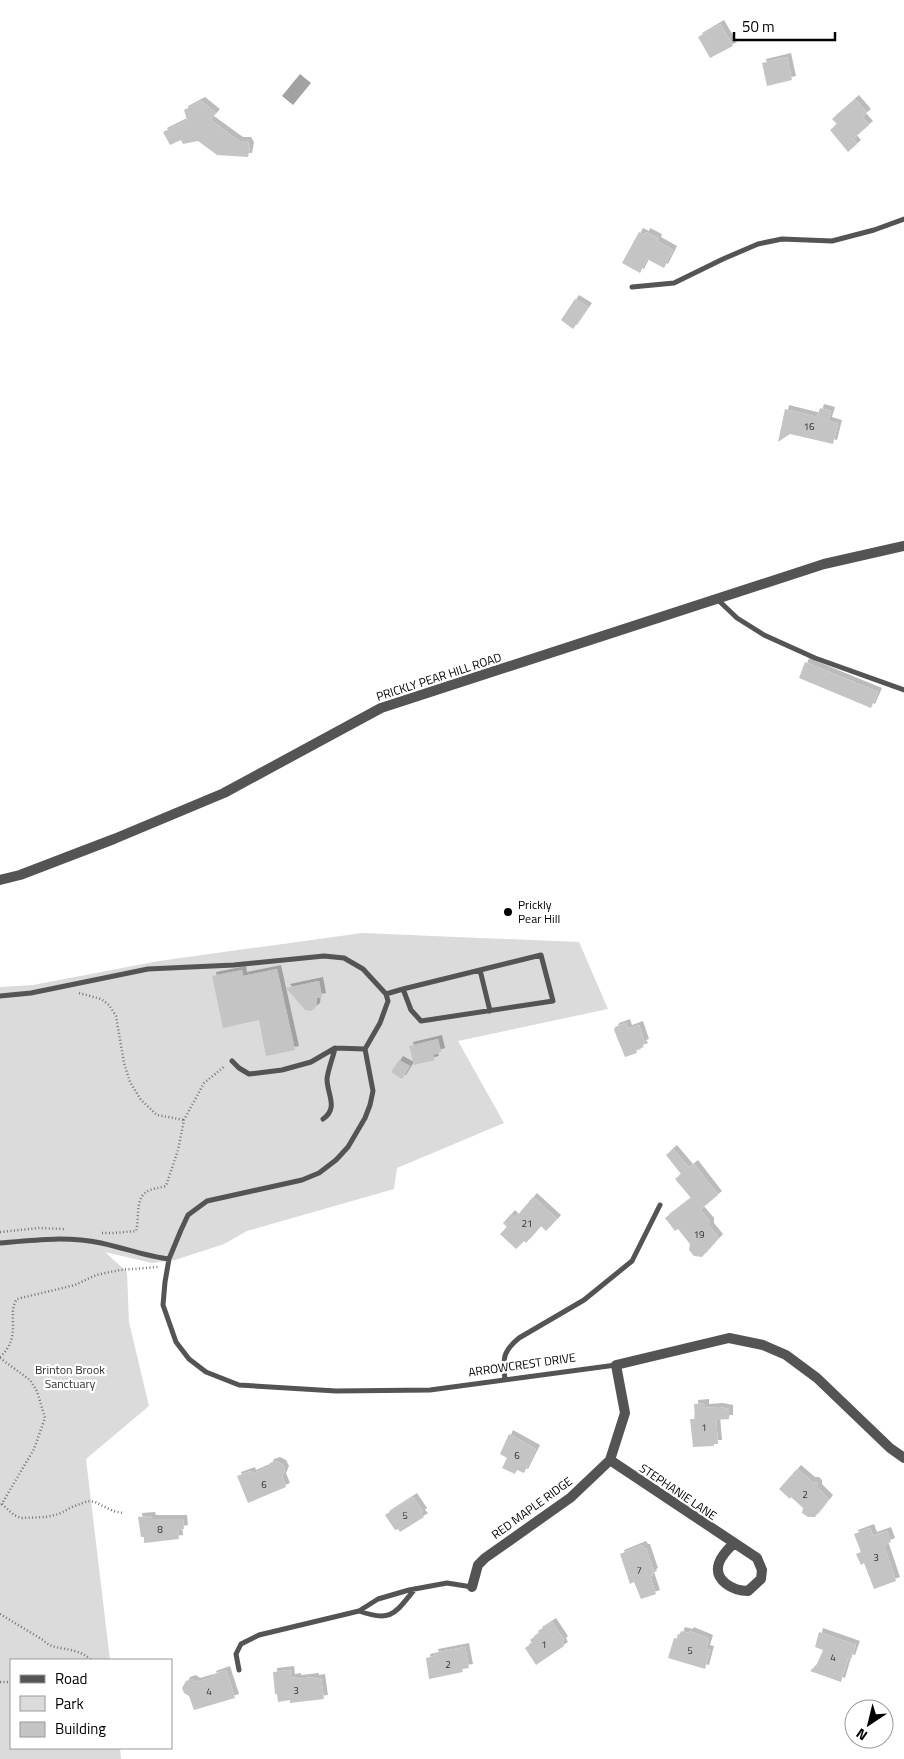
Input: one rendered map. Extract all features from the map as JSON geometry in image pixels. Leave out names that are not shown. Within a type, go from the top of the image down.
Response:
[{"type":"street","name":"PRICKLY PEAR HILL ROAD","points":[[0,880],[20,875],[114,839],[224,792],[381,708],[824,564],[904,546]]},
{"type":"street","name":"ARROWCREST DRIVE","points":[[616,1365],[729,1338],[763,1345],[786,1355],[817,1378],[890,1448],[904,1458]]},
{"type":"street","name":"RED MAPLE RIDGE","points":[[472,1587],[478,1565],[484,1558],[570,1498],[610,1460],[625,1413],[616,1365]]},
{"type":"street","name":"STEPHANIE LANE","points":[[610,1460],[733,1544],[757,1558],[762,1570],[761,1579],[748,1591],[738,1591],[728,1586],[721,1579],[718,1570],[719,1562],[733,1544]]},
{"type":"lane","points":[[632,287],[674,283],[723,258],[758,244],[782,239],[832,240],[874,230],[904,219]]},
{"type":"lane","points":[[717,599],[737,618],[764,636],[815,658],[904,690]]},
{"type":"lane","points":[[386,994],[402,989],[541,955],[553,1000],[421,1021],[411,1010],[402,989]]},
{"type":"lane","points":[[0,996],[31,993],[148,969],[234,965],[324,956],[344,958],[363,969],[386,994],[388,1001],[380,1023],[366,1049],[335,1048],[310,1062],[282,1070],[249,1074],[232,1061]]},
{"type":"lane","points":[[480,970],[490,1011]]},
{"type":"lane","points":[[323,1119],[330,1114],[332,1108],[327,1082],[335,1048]]},
{"type":"lane","name":"ARROWCREST DRIVE","points":[[366,1049],[372,1090],[370,1105],[356,1135],[336,1160],[319,1174],[302,1180],[207,1201],[188,1215],[169,1259],[164,1282],[163,1305],[169,1327],[176,1342],[189,1359],[206,1372],[239,1385],[336,1391],[430,1390],[616,1365]]},
{"type":"lane","points":[[505,1380],[503,1360],[505,1352],[511,1345],[519,1338],[584,1300],[632,1261],[660,1204]]},
{"type":"lane","points":[[0,1243],[52,1238],[66,1239],[100,1243],[169,1259]]},
{"type":"lane","points":[[239,1670],[236,1654],[241,1644],[259,1635],[360,1611],[378,1599],[415,1590],[447,1583],[472,1587]]},
{"type":"lane","points":[[360,1611],[373,1616],[387,1616],[397,1611],[415,1590]]},
{"type":"path","points":[[74,993],[101,999],[109,1004],[116,1016],[124,1063],[130,1082],[141,1100],[157,1115],[184,1120]]},
{"type":"path","points":[[94,1232],[114,1234],[136,1231],[139,1201],[148,1190],[166,1186],[178,1150],[184,1120],[204,1083],[232,1061]]},
{"type":"path","points":[[0,1232],[39,1228],[69,1230]]},
{"type":"path","points":[[123,1513],[88,1501],[72,1506],[60,1514],[46,1517],[21,1518],[1,1506],[34,1449],[45,1418],[37,1390],[30,1380],[0,1357],[9,1347],[14,1333],[14,1304],[17,1299],[74,1285],[96,1275],[120,1270],[168,1266]]},
{"type":"path","points":[[0,1614],[43,1640],[47,1645],[74,1650],[88,1659]]},
{"type":"green space","name":"Brinton Brook Sanctuary","points":[[362,933],[579,942],[608,1009],[458,1041],[504,1123],[397,1168],[394,1189],[247,1231],[224,1244],[175,1260],[152,1263],[105,1252],[127,1272],[129,1322],[149,1406],[86,1459],[110,1659],[10,1659],[10,1749],[120,1749],[121,1759],[0,1759],[0,987],[33,985],[159,961]]},
{"type":"shaded area","points":[[300,74],[311,83],[293,105],[282,96]]},
{"type":"building","points":[[720,24],[733,46],[710,58],[698,37]]},
{"type":"building","points":[[787,57],[792,80],[767,86],[762,63]]},
{"type":"building","points":[[855,99],[867,113],[862,117],[869,125],[853,139],[857,144],[848,152],[830,130],[837,124],[832,119]]},
{"type":"building","points":[[201,101],[216,113],[210,120],[239,141],[247,141],[250,146],[248,157],[217,155],[198,141],[183,144],[181,140],[170,145],[163,132],[187,120],[184,110]]},
{"type":"building","points":[[639,232],[645,235],[646,232],[658,238],[657,241],[673,250],[664,268],[647,259],[640,273],[622,263]]},
{"type":"building","points":[[575,299],[588,307],[573,329],[561,320]]},
{"type":"building","points":[[820,408],[831,411],[828,421],[838,424],[833,444],[790,434],[778,442],[785,409],[817,417]]},
{"type":"building","points":[[805,662],[878,692],[871,708],[799,678]]},
{"type":"building","points":[[277,969],[295,1050],[266,1056],[259,1020],[223,1028],[212,976],[242,970],[243,976]]},
{"type":"building","points":[[319,981],[322,997],[317,998],[316,1007],[311,1011],[305,1010],[286,988]]},
{"type":"building","points":[[626,1023],[628,1029],[639,1025],[645,1043],[642,1044],[644,1047],[636,1050],[637,1053],[625,1057],[614,1030],[615,1027]]},
{"type":"building","points":[[438,1039],[441,1052],[433,1055],[435,1060],[414,1065],[409,1046]]},
{"type":"building","points":[[399,1060],[410,1066],[402,1079],[391,1072]]},
{"type":"building","points":[[673,1149],[689,1168],[694,1164],[718,1195],[700,1210],[710,1222],[710,1227],[719,1238],[702,1257],[694,1256],[689,1250],[690,1244],[678,1229],[675,1231],[665,1218],[691,1198],[675,1179],[681,1174],[666,1155]]},
{"type":"building","points":[[533,1197],[557,1219],[546,1231],[541,1226],[526,1243],[524,1241],[516,1249],[500,1234],[507,1227],[503,1223],[511,1214],[515,1218]]},
{"type":"building","points":[[705,1403],[705,1408],[719,1407],[729,1409],[729,1419],[716,1420],[718,1444],[714,1444],[714,1446],[693,1447],[690,1419],[695,1419],[694,1404]]},
{"type":"building","points":[[509,1434],[536,1449],[524,1473],[517,1470],[515,1474],[502,1468],[507,1458],[500,1454]]},
{"type":"building","points":[[276,1461],[282,1464],[285,1470],[282,1477],[286,1487],[248,1503],[237,1476],[251,1471],[252,1474]]},
{"type":"building","points":[[797,1469],[811,1481],[815,1481],[818,1484],[818,1488],[829,1499],[815,1517],[808,1517],[802,1513],[803,1508],[779,1489]]},
{"type":"building","points":[[413,1497],[423,1512],[421,1514],[424,1517],[400,1532],[398,1529],[395,1530],[385,1515]]},
{"type":"building","points":[[151,1516],[152,1519],[183,1519],[184,1529],[178,1530],[179,1539],[144,1543],[144,1537],[141,1537],[138,1517]]},
{"type":"building","points":[[870,1528],[873,1536],[887,1531],[891,1542],[884,1545],[896,1581],[874,1589],[864,1563],[861,1565],[856,1554],[861,1552],[854,1534]]},
{"type":"building","points":[[642,1545],[646,1548],[654,1572],[650,1576],[656,1594],[641,1599],[634,1582],[630,1584],[620,1554]]},
{"type":"building","points":[[552,1622],[564,1640],[562,1642],[564,1646],[536,1665],[525,1648],[532,1643],[530,1640],[539,1633],[538,1631]]},
{"type":"building","points":[[681,1631],[689,1633],[690,1631],[709,1639],[706,1649],[710,1650],[705,1669],[668,1658],[674,1638],[678,1639]]},
{"type":"building","points":[[819,1632],[856,1645],[851,1659],[848,1658],[841,1682],[810,1671],[817,1664],[823,1650],[815,1647]]},
{"type":"building","points":[[465,1647],[469,1668],[462,1669],[463,1672],[429,1679],[426,1658],[435,1656],[434,1653]]},
{"type":"building","points":[[226,1670],[235,1698],[194,1710],[189,1696],[184,1693],[182,1688],[186,1681],[192,1679],[196,1682],[213,1677],[212,1675]]},
{"type":"building","points":[[290,1670],[291,1678],[321,1678],[324,1699],[290,1703],[290,1700],[278,1702],[277,1694],[275,1694],[273,1672]]},
{"type":"place","name":"Prickly Pear Hill","points":[[508,912]]}]
